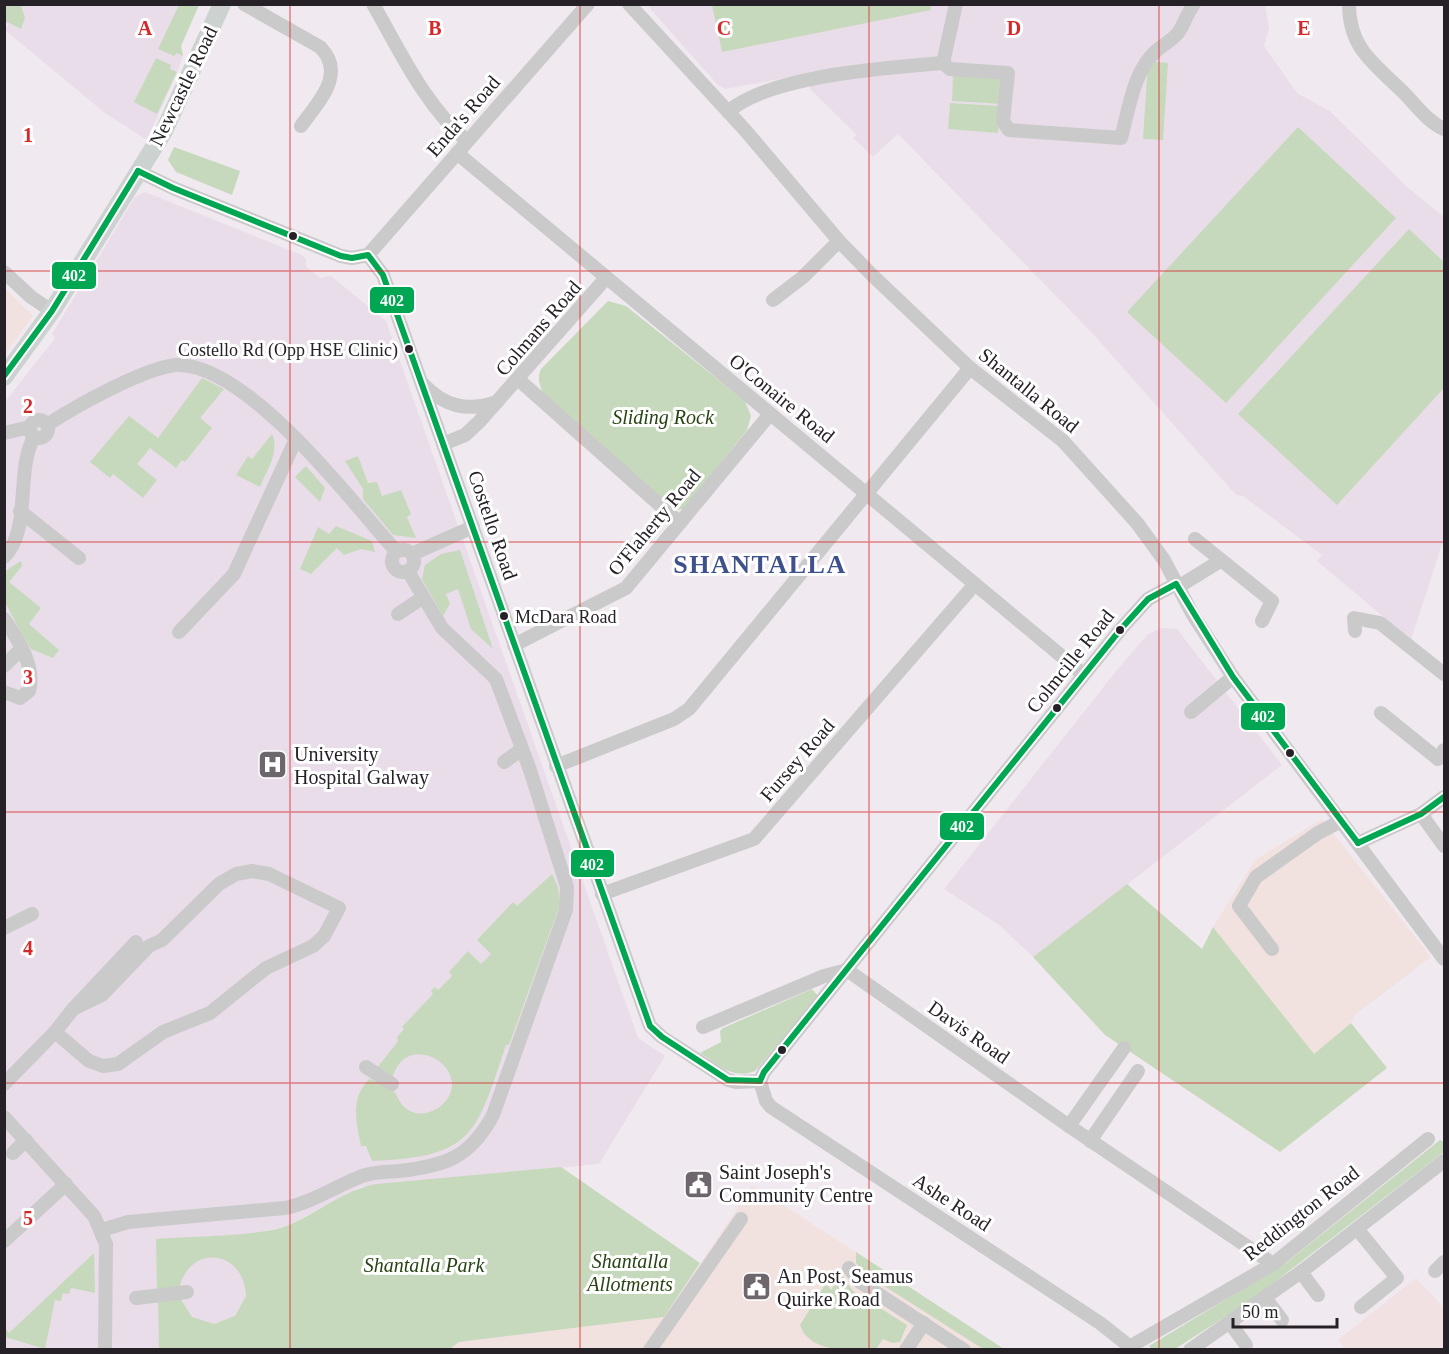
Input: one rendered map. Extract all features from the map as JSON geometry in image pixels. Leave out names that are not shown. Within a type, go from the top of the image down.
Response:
[{"type":"main road","name":"Newcastle Road","points":[[4,377],[52,311],[180,100],[222,4]]},
{"type":"street","points":[[244,4],[320,47],[329,58],[332,80],[301,126]]},
{"type":"street","points":[[373,4],[431,102],[450,127],[467,141]]},
{"type":"street","name":"Enda's Road","points":[[368,255],[588,4]]},
{"type":"street","name":"Shantalla Road","points":[[628,4],[728,112],[839,241],[970,368],[1070,449],[1148,537],[1233,677],[1444,957]]},
{"type":"street","points":[[943,63],[956,4]]},
{"type":"street","points":[[728,112],[737,104],[763,91],[786,85],[868,70],[943,63],[950,69],[1008,73],[1003,121],[1009,130],[1121,138],[1135,85],[1143,67],[1156,51],[1172,41],[1194,4]]},
{"type":"street","points":[[1349,4],[1349,18],[1355,37],[1370,64],[1400,89],[1433,124],[1444,129]]},
{"type":"street","name":"O'Conaire Road","points":[[457,153],[1083,674]]},
{"type":"street","points":[[138,171],[173,188],[341,256],[352,258],[368,255]]},
{"type":"street","points":[[773,300],[803,277],[839,241]]},
{"type":"street","name":"Costello Road","points":[[368,255],[383,275],[650,1026],[662,1037],[728,1080],[760,1081]]},
{"type":"street","points":[[4,272],[31,297],[52,311]]},
{"type":"street","name":"Colmans Road","points":[[443,444],[465,435],[519,380],[606,278]]},
{"type":"street","points":[[4,433],[32,432],[45,436],[47,425],[146,373],[176,365],[203,369],[216,375],[296,439],[334,477],[396,551]]},
{"type":"street","points":[[556,766],[674,719],[689,709],[869,494],[970,368]]},
{"type":"street","points":[[519,380],[680,523]]},
{"type":"street","name":"Colmans Road","points":[[422,382],[447,404],[465,408],[497,402]]},
{"type":"street","name":"O'Flaherty Road","points":[[514,645],[626,588],[770,414]]},
{"type":"street","points":[[4,557],[13,549],[32,432]]},
{"type":"street","points":[[179,632],[234,574],[296,439]]},
{"type":"street","points":[[20,511],[80,558]]},
{"type":"street","points":[[412,554],[473,528]]},
{"type":"street","points":[[1195,539],[1272,601],[1262,621]]},
{"type":"street","points":[[403,549],[412,554],[414,561],[408,571],[401,572],[394,568],[392,557],[396,551],[403,549]]},
{"type":"street","name":"Colmcille Road","points":[[760,1081],[764,1072],[1083,674],[1148,599],[1177,586],[1220,561]]},
{"type":"street","points":[[102,1230],[128,1222],[228,1215],[303,1204],[364,1175],[445,1163],[459,1157],[476,1141],[493,1115],[548,966],[568,899],[522,749],[496,679],[442,628],[422,598],[408,571]]},
{"type":"street","name":"Fursey Road","points":[[602,894],[754,839],[975,584]]},
{"type":"street","points":[[398,614],[422,598]]},
{"type":"street","points":[[1355,631],[1354,618],[1380,623],[1444,674]]},
{"type":"street","points":[[4,619],[21,649],[30,672],[29,692],[20,698],[4,692]]},
{"type":"street","points":[[4,666],[21,649]]},
{"type":"street","points":[[1191,712],[1233,677]]},
{"type":"street","points":[[1381,713],[1438,759],[1444,750]]},
{"type":"street","points":[[504,762],[522,749]]},
{"type":"street","points":[[1358,843],[1421,814],[1444,797]]},
{"type":"street","points":[[1421,814],[1444,846]]},
{"type":"street","points":[[1272,949],[1239,906],[1256,877],[1318,833],[1341,820]]},
{"type":"street","points":[[55,1032],[89,1061],[103,1066],[118,1064],[170,1028],[210,1013],[313,946],[324,936],[339,908],[269,874],[252,871],[236,874],[219,884],[162,940],[149,946],[102,995],[73,1009]]},
{"type":"street","points":[[4,928],[32,914]]},
{"type":"street","points":[[4,1084],[55,1032],[73,1009],[136,942]]},
{"type":"street","points":[[703,1028],[824,976],[847,970]]},
{"type":"street","name":"Davis Road","points":[[847,970],[1090,1141],[1273,1264]]},
{"type":"street","points":[[1069,1126],[1124,1048]]},
{"type":"street","points":[[366,1067],[392,1084]]},
{"type":"street","points":[[1090,1141],[1138,1071]]},
{"type":"street","name":"Ashe Road","points":[[760,1081],[766,1101],[771,1107],[1093,1318],[1132,1348]]},
{"type":"street","points":[[4,1117],[94,1216],[102,1230],[106,1244],[105,1350]]},
{"type":"street","name":"Reddington Road","points":[[1132,1348],[1273,1264],[1428,1139]]},
{"type":"street","points":[[13,1153],[26,1140]]},
{"type":"street","points":[[1190,1350],[1266,1299],[1358,1230],[1444,1161]]},
{"type":"street","points":[[4,1241],[66,1184]]},
{"type":"street","points":[[650,1350],[741,1219]]},
{"type":"street","points":[[1358,1230],[1397,1278],[1361,1307]]},
{"type":"street","points":[[849,1268],[860,1282],[964,1350]]},
{"type":"street","points":[[1301,1272],[1318,1294]]},
{"type":"street","points":[[136,1298],[187,1292]]},
{"type":"street","points":[[1266,1299],[1282,1320]]},
{"type":"street","points":[[906,1350],[924,1323]]},
{"type":"street","points":[[1230,1323],[1246,1345]]},
{"type":"shaded area","points":[[5,5],[199,5],[181,46],[183,56],[177,72],[147,140],[105,113],[5,30],[8,25],[5,21]]},
{"type":"shaded area","points":[[647,5],[1265,5],[1269,29],[1264,46],[1298,94],[1330,111],[1407,187],[1444,217],[1444,538],[1411,640],[1317,561],[1322,555],[1243,496],[1236,495],[1094,335],[898,134],[873,157],[853,138],[857,135],[810,89],[808,74],[725,89],[717,84]]},
{"type":"shaded area","name":"University Hospital Galway","points":[[145,192],[302,255],[306,259],[306,267],[320,278],[331,276],[386,321],[638,1038],[665,1056],[599,1164],[360,1187],[287,1226],[264,1231],[252,1349],[5,1349],[4,403],[55,338],[52,334],[135,197]]},
{"type":"shaded area","points":[[4,287],[33,316],[5,354],[4,354]]},
{"type":"shaded area","points":[[1161,628],[1177,629],[1282,765],[1033,957],[999,925],[944,889],[1117,670],[1148,634]]},
{"type":"shaded area","points":[[1322,819],[1431,957],[1356,1014],[1351,1023],[1314,1055],[1213,927],[1255,860]]},
{"type":"shaded area","points":[[753,1185],[1004,1349],[450,1350],[459,1342],[664,1317]]},
{"type":"shaded area","points":[[1416,1278],[1444,1308],[1444,1349],[1345,1349],[1338,1340]]},
{"type":"green space","points":[[5,4],[21,5],[25,18],[21,29],[5,21]]},
{"type":"green space","points":[[930,4],[931,10],[722,52],[712,5]]},
{"type":"green space","points":[[179,5],[199,5],[181,46],[183,56],[177,53],[174,56],[158,49]]},
{"type":"green space","points":[[156,58],[171,65],[170,69],[177,72],[157,114],[134,102]]},
{"type":"green space","points":[[1148,61],[1168,63],[1163,140],[1143,139]]},
{"type":"green space","points":[[953,75],[1003,78],[1002,104],[952,101]]},
{"type":"green space","points":[[950,103],[1000,106],[998,133],[948,129]]},
{"type":"green space","points":[[1298,127],[1396,218],[1226,403],[1127,312]]},
{"type":"green space","points":[[174,147],[240,171],[232,195],[176,172],[168,160]]},
{"type":"green space","points":[[1409,229],[1444,262],[1444,388],[1337,505],[1238,414]]},
{"type":"green space","name":"Sliding Rock","points":[[608,301],[626,306],[745,401],[751,416],[747,430],[684,509],[674,510],[543,393],[540,387],[541,369]]},
{"type":"green space","points":[[202,378],[224,389],[200,418],[212,428],[185,462],[182,460],[176,468],[150,448],[137,464],[157,480],[143,498],[113,474],[110,478],[90,462],[129,416],[158,438]]},
{"type":"green space","points":[[272,434],[274,454],[260,487],[236,475],[248,456],[252,459]]},
{"type":"green space","points":[[358,456],[368,483],[377,482],[382,496],[401,490],[411,514],[407,517],[416,538],[393,535],[363,499],[363,489],[345,461]]},
{"type":"green space","points":[[306,466],[325,488],[320,502],[295,477]]},
{"type":"green space","points":[[336,526],[372,541],[375,552],[361,549],[344,555],[337,548],[311,574],[300,569],[318,527],[329,534]]},
{"type":"green space","points":[[460,550],[493,649],[471,629],[458,589],[446,594],[450,604],[443,616],[422,579],[425,565],[441,554]]},
{"type":"green space","points":[[21,561],[22,566],[9,582],[41,608],[29,624],[59,650],[53,658],[31,649],[5,602],[4,572]]},
{"type":"green space","points":[[552,874],[558,887],[560,905],[509,1045],[506,1045],[487,1100],[477,1120],[466,1135],[451,1146],[432,1154],[406,1159],[372,1161],[366,1146],[361,1146],[356,1119],[357,1102],[363,1087],[369,1079],[386,1085],[405,1108],[416,1113],[430,1112],[442,1105],[451,1092],[451,1079],[446,1068],[436,1059],[423,1055],[411,1056],[400,1063],[392,1079],[377,1068],[398,1041],[397,1037],[404,1029],[402,1027],[433,994],[431,991],[435,987],[438,990],[452,976],[449,972],[468,951],[481,964],[491,954],[477,940],[513,902],[517,906]]},
{"type":"green space","points":[[1127,884],[1202,949],[1213,927],[1314,1054],[1351,1023],[1387,1068],[1280,1152],[1105,1035],[1033,957]]},
{"type":"green space","points":[[812,989],[818,996],[755,1071],[740,1074],[726,1070],[700,1053],[721,1042],[720,1031],[723,1028]]},
{"type":"green space","points":[[1440,1140],[1444,1142],[1444,1152],[1250,1301],[1175,1349],[1152,1349],[1149,1346],[1287,1262]]},
{"type":"green space","name":"Shantalla Park","points":[[561,1167],[700,1263],[664,1317],[459,1342],[450,1349],[159,1350],[158,1299],[180,1298],[192,1317],[214,1324],[235,1316],[246,1296],[243,1280],[236,1269],[227,1261],[216,1258],[204,1259],[193,1264],[185,1274],[179,1289],[157,1291],[156,1239],[243,1234],[277,1229],[300,1220],[353,1191],[376,1184]]},
{"type":"green space","points":[[856,1252],[1004,1349],[983,1349],[867,1275],[856,1263]]},
{"type":"green space","points":[[94,1253],[95,1293],[71,1288],[69,1294],[63,1293],[61,1301],[55,1300],[45,1349],[5,1337],[5,1328],[9,1333]]},
{"type":"green space","points":[[841,1274],[853,1291],[907,1325],[900,1342],[892,1343],[883,1339],[876,1349],[843,1349],[822,1346],[805,1334],[800,1325],[826,1283],[831,1290]]},
{"type":"transit line","name":"402","points":[[138,171],[173,188],[341,256],[352,258],[368,255],[383,275],[650,1026],[662,1037],[728,1080],[760,1081]]},
{"type":"transit line","name":"402","points":[[4,376],[52,311],[138,171]]},
{"type":"transit line","name":"402","points":[[1176,584],[1233,677],[1358,843]]},
{"type":"transit line","name":"402","points":[[760,1081],[764,1072],[1120,630],[1148,599],[1176,584]]},
{"type":"transit line","name":"402","points":[[1358,843],[1421,814],[1444,797]]},
{"type":"place","name":"Costello Rd (Opp HSE Clinic)","points":[[409,349]]},
{"type":"place","name":"McDara Road","points":[[504,616]]},
{"type":"place","name":"University Hospital Galway","points":[[273,765]]},
{"type":"place","name":"Saint Joseph's Community Centre","points":[[698,1184]]},
{"type":"place","name":"An Post, Seamus Quirke Road","points":[[756,1287]]},
{"type":"district","name":"SHANTALLA","points":[[760,564]]},
{"type":"park label","name":"Shantalla Allotments","points":[[630,1272]]}]
